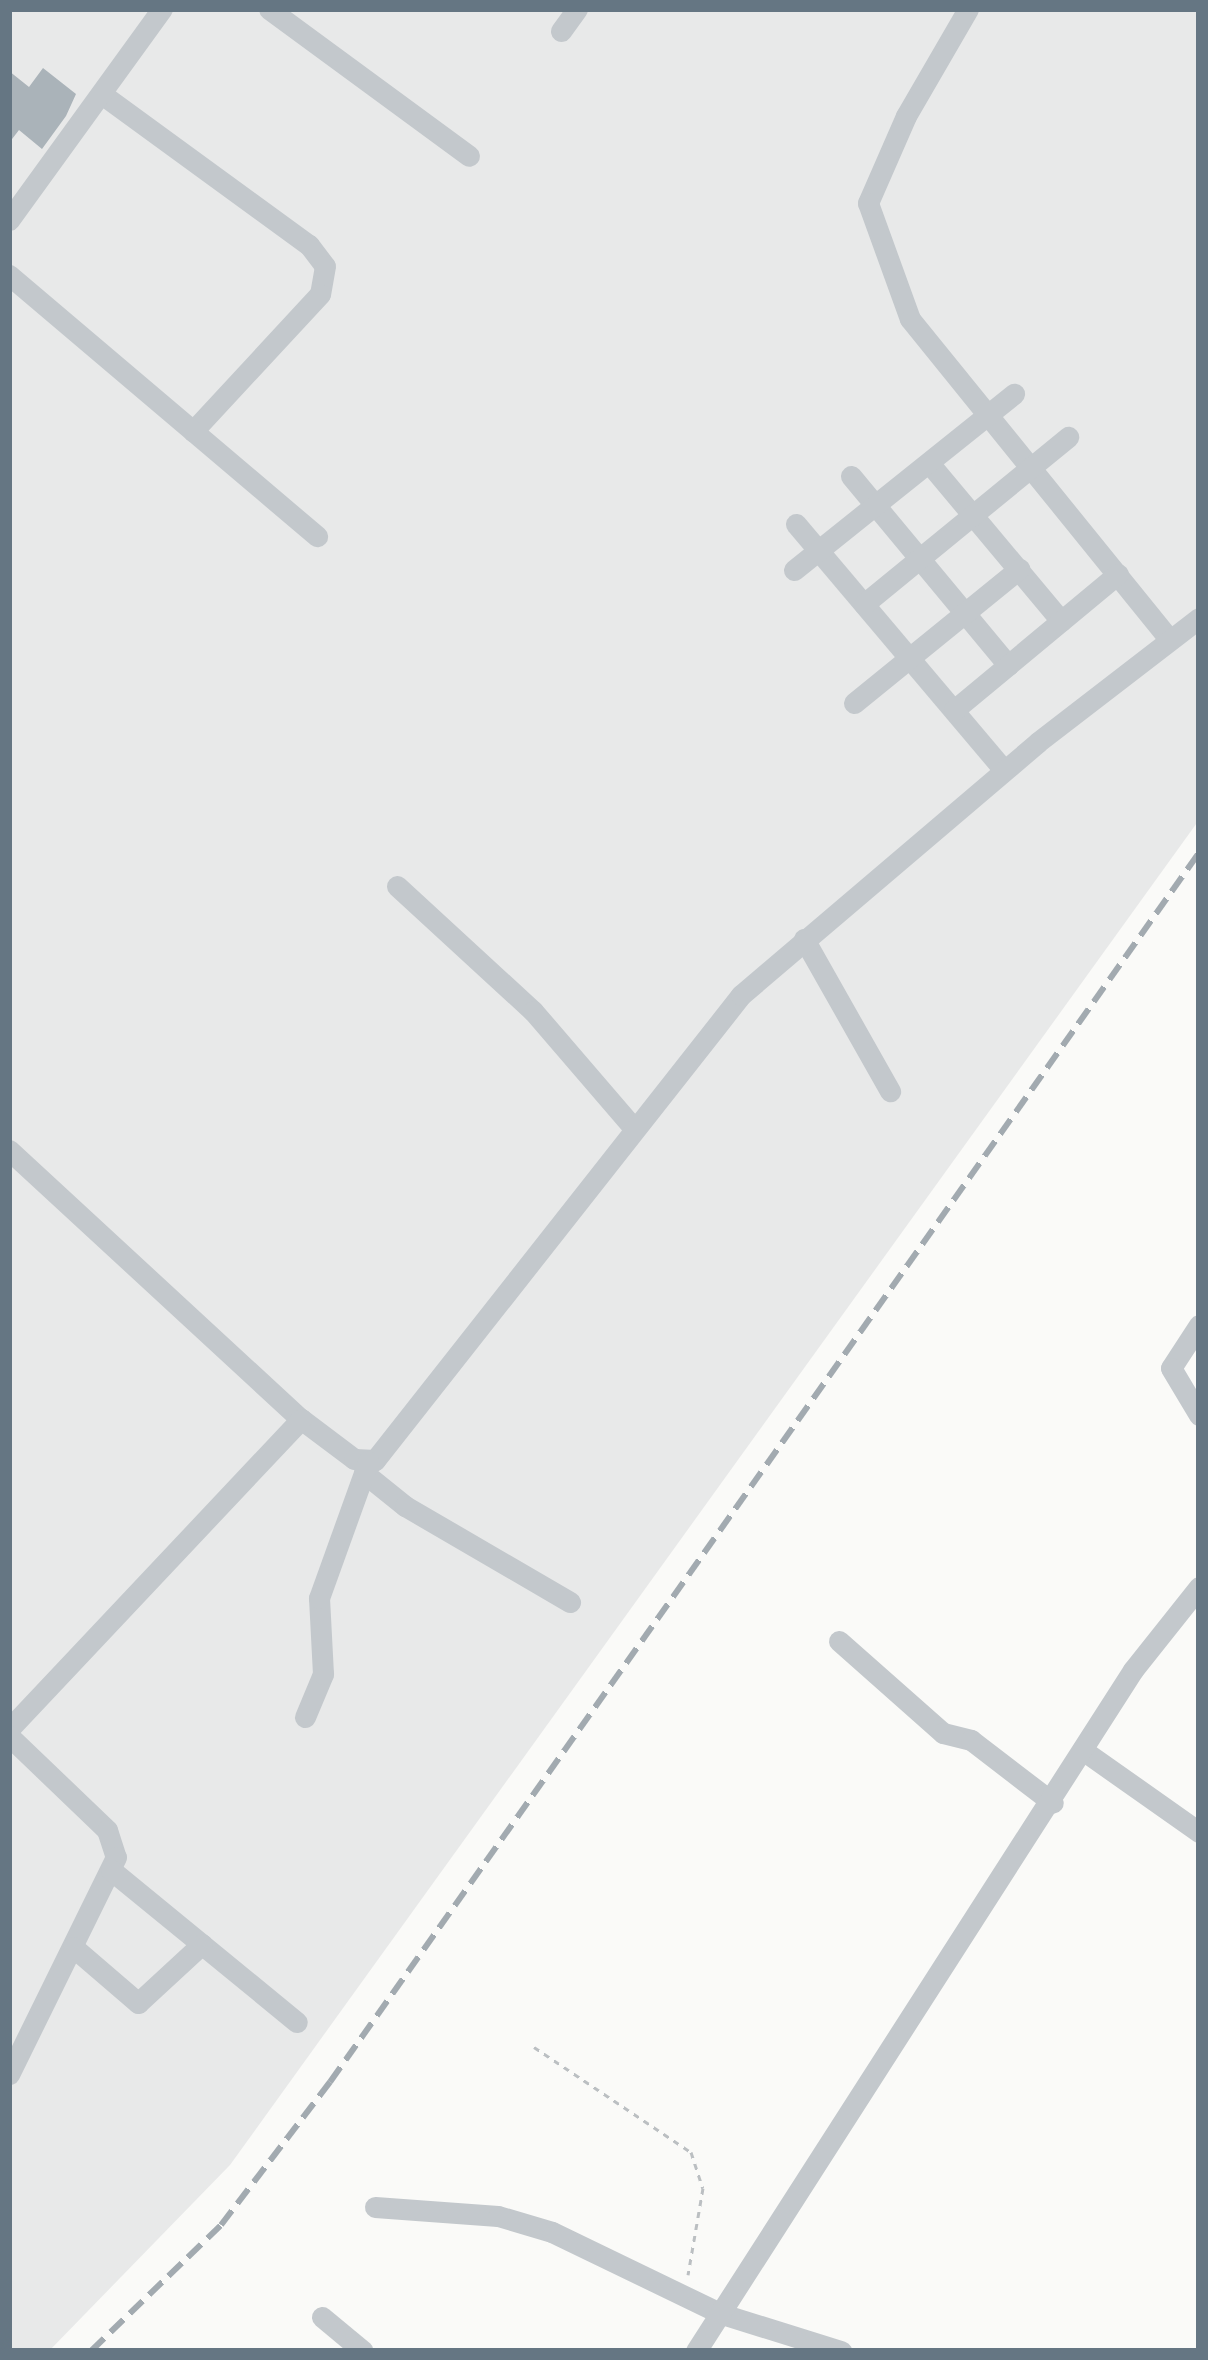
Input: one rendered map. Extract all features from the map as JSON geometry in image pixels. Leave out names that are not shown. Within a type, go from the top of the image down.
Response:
[{"type":"street","points":[[9,220],[162,9]]},
{"type":"street","points":[[269,9],[469,156]]},
{"type":"street","points":[[561,31],[578,9]]},
{"type":"street","points":[[968,9],[906,116],[868,203],[910,319],[1168,638]]},
{"type":"street","points":[[103,95],[309,244],[325,266],[320,294],[193,431]]},
{"type":"street","points":[[9,275],[317,536]]},
{"type":"street","points":[[794,570],[1014,394]]},
{"type":"street","points":[[864,604],[1068,437]]},
{"type":"street","points":[[929,463],[1061,621]]},
{"type":"street","points":[[851,476],[1008,665]]},
{"type":"street","points":[[796,524],[1004,770]]},
{"type":"street","points":[[854,703],[1018,569]]},
{"type":"street","points":[[953,710],[1118,574]]},
{"type":"street","points":[[305,1717],[322,1674],[319,1598],[366,1467],[632,1126],[717,1022],[804,939],[1004,770],[1199,618]]},
{"type":"street","points":[[397,886],[533,1011],[632,1126]]},
{"type":"street","points":[[804,939],[890,1090]]},
{"type":"street","points":[[9,1150],[302,1419],[366,1467],[405,1506],[570,1602]]},
{"type":"street","points":[[1199,1325],[1171,1368],[1199,1415]]},
{"type":"street","points":[[9,2074],[111,1870],[115,1842],[9,1733],[302,1419]]},
{"type":"street","points":[[696,2351],[1053,1803],[1133,1670],[1199,1587]]},
{"type":"street","points":[[839,1641],[943,1733],[971,1740],[1053,1803]]},
{"type":"street","points":[[1084,1751],[1199,1832]]},
{"type":"street","points":[[111,1870],[297,2022]]},
{"type":"street","points":[[74,1947],[138,2003],[202,1944]]},
{"type":"street","points":[[375,2206],[498,2216],[567,2238],[722,2314],[841,2351]]},
{"type":"street","points":[[322,2317],[363,2351]]},
{"type":"path","points":[[534,2047],[673,2137],[700,2166],[685,2294]]},
{"type":"shaded area","points":[[9,9],[1199,9],[1199,820],[230,2165],[49,2351],[9,2351]]},
{"type":"building","points":[[43,68],[76,94],[42,149],[19,130],[9,143],[9,71],[29,87]]},
{"type":"railway","points":[[91,2351],[221,2225],[330,2082],[1199,853]]}]
